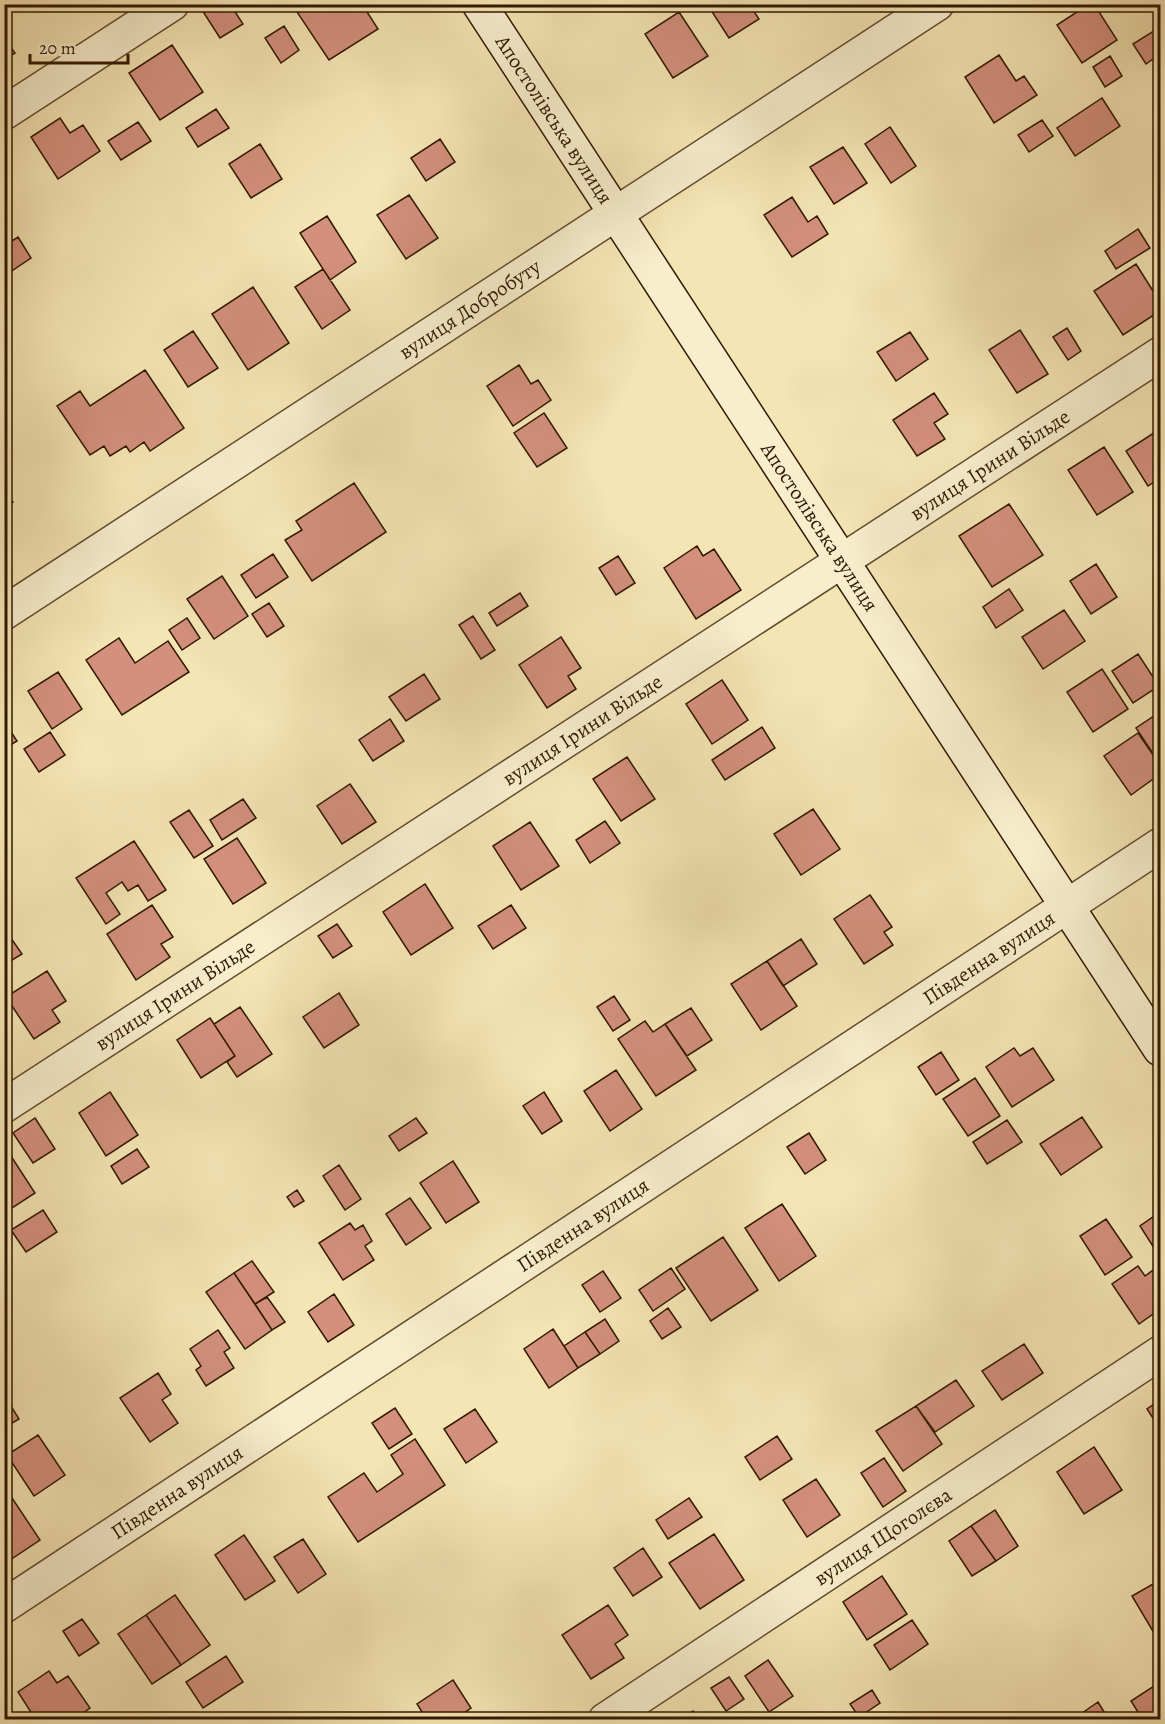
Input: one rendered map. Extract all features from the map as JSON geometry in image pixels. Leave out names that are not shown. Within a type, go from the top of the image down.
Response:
[{"type":"street","points":[[4,113],[172,4]]},
{"type":"street","name":"Апостолівська вулиця","points":[[479,4],[1161,1049]]},
{"type":"street","name":"вулиця Добробуту","points":[[4,613],[937,4]]},
{"type":"street","name":"вулиця Ірини Вільде","points":[[4,1106],[1161,354]]},
{"type":"street","name":"Південна вулиця","points":[[4,1606],[1161,845]]},
{"type":"street","name":"вулиця Щоголєва","points":[[605,1719],[1161,1353]]},
{"type":"building","points":[[204,4],[230,4],[243,24],[220,38],[200,7]]},
{"type":"building","points":[[302,4],[362,4],[378,29],[329,60],[295,9]]},
{"type":"building","points":[[707,4],[749,4],[759,19],[729,38]]},
{"type":"building","points":[[1089,4],[1094,4],[1117,40],[1082,63],[1057,25]]},
{"type":"building","points":[[679,12],[708,56],[673,78],[645,34]]},
{"type":"building","points":[[284,26],[299,50],[281,63],[265,38]]},
{"type":"building","points":[[1160,27],[1160,54],[1146,64],[1133,44]]},
{"type":"building","points":[[4,38],[15,53],[4,60]]},
{"type":"building","points":[[172,45],[203,92],[160,120],[129,73]]},
{"type":"building","points":[[999,55],[1016,81],[1024,76],[1037,95],[994,123],[965,77]]},
{"type":"building","points":[[1110,56],[1122,76],[1105,87],[1093,67]]},
{"type":"building","points":[[1102,98],[1120,126],[1075,156],[1057,128]]},
{"type":"building","points":[[216,109],[229,128],[198,147],[186,128]]},
{"type":"building","points":[[60,118],[70,133],[83,125],[100,151],[58,179],[31,137]]},
{"type":"building","points":[[1042,120],[1053,136],[1029,152],[1018,135]]},
{"type":"building","points":[[138,122],[151,141],[121,160],[108,141]]},
{"type":"building","points":[[890,127],[916,166],[891,183],[865,144]]},
{"type":"building","points":[[440,139],[455,162],[426,181],[411,158]]},
{"type":"building","points":[[260,144],[282,179],[251,198],[229,164]]},
{"type":"building","points":[[843,147],[867,183],[834,204],[810,167]]},
{"type":"building","points":[[409,195],[438,238],[406,259],[377,215]]},
{"type":"building","points":[[792,197],[808,222],[817,216],[828,234],[792,257],[764,215]]},
{"type":"building","points":[[327,216],[356,262],[330,280],[300,233]]},
{"type":"building","points":[[1138,229],[1150,248],[1116,269],[1105,251]]},
{"type":"building","points":[[18,237],[31,258],[4,276],[4,246]]},
{"type":"building","points":[[1136,264],[1160,302],[1160,311],[1123,335],[1094,291]]},
{"type":"building","points":[[323,269],[350,310],[322,329],[295,287]]},
{"type":"building","points":[[253,287],[289,343],[248,370],[212,314]]},
{"type":"building","points":[[1067,328],[1081,351],[1068,360],[1053,337]]},
{"type":"building","points":[[1020,330],[1048,374],[1017,393],[989,350]]},
{"type":"building","points":[[193,331],[218,368],[188,387],[164,350]]},
{"type":"building","points":[[910,332],[928,359],[896,381],[877,352]]},
{"type":"building","points":[[519,365],[531,384],[538,380],[551,400],[513,426],[487,386]]},
{"type":"building","points":[[145,370],[184,428],[150,451],[144,442],[130,452],[126,446],[110,456],[104,446],[90,455],[57,406],[80,391],[90,406]]},
{"type":"building","points":[[934,393],[948,414],[934,423],[945,439],[917,456],[893,420]]},
{"type":"building","points":[[544,413],[567,448],[537,467],[514,433]]},
{"type":"building","points":[[1160,429],[1160,478],[1148,486],[1126,451]]},
{"type":"building","points":[[1104,447],[1133,492],[1097,515],[1068,470]]},
{"type":"building","points":[[354,483],[386,532],[312,581],[285,540],[302,530],[296,521]]},
{"type":"building","points":[[4,490],[13,502],[4,507]]},
{"type":"building","points":[[1009,504],[1043,555],[992,587],[959,536]]},
{"type":"building","points":[[697,546],[703,556],[714,549],[741,590],[696,619],[664,568]]},
{"type":"building","points":[[273,554],[288,577],[256,598],[241,575]]},
{"type":"building","points":[[618,556],[635,583],[616,595],[599,568]]},
{"type":"building","points":[[1096,564],[1117,597],[1091,614],[1070,581]]},
{"type":"building","points":[[222,576],[248,616],[214,639],[187,599]]},
{"type":"building","points":[[1009,589],[1023,610],[996,628],[983,607]]},
{"type":"building","points":[[520,593],[528,606],[497,626],[489,613]]},
{"type":"building","points":[[269,603],[284,626],[267,637],[252,614]]},
{"type":"building","points":[[1064,610],[1085,641],[1043,669],[1022,637]]},
{"type":"building","points":[[473,616],[495,650],[481,659],[459,625]]},
{"type":"building","points":[[187,618],[200,638],[182,650],[169,630]]},
{"type":"building","points":[[561,637],[581,668],[568,676],[576,689],[547,708],[519,665]]},
{"type":"building","points":[[119,638],[135,663],[168,641],[189,672],[122,715],[86,660]]},
{"type":"building","points":[[1138,654],[1159,686],[1133,703],[1112,671]]},
{"type":"building","points":[[1102,669],[1128,709],[1093,732],[1067,692]]},
{"type":"building","points":[[58,672],[82,709],[52,729],[28,691]]},
{"type":"building","points":[[424,674],[440,699],[406,721],[389,697]]},
{"type":"building","points":[[722,680],[748,720],[712,744],[686,704]]},
{"type":"building","points":[[1160,712],[1160,759],[1158,761],[1136,728]]},
{"type":"building","points":[[390,719],[404,741],[373,761],[359,740]]},
{"type":"building","points":[[4,721],[17,741],[4,749]]},
{"type":"building","points":[[762,727],[775,748],[725,780],[712,760]]},
{"type":"building","points":[[50,732],[65,755],[39,772],[24,749]]},
{"type":"building","points":[[1138,733],[1160,765],[1160,774],[1131,795],[1104,756]]},
{"type":"building","points":[[627,757],[655,799],[621,821],[593,779]]},
{"type":"building","points":[[350,784],[376,822],[342,844],[317,806]]},
{"type":"building","points":[[243,799],[256,818],[222,840],[210,820]]},
{"type":"building","points":[[813,809],[840,849],[801,875],[774,834]]},
{"type":"building","points":[[189,810],[213,846],[194,858],[170,822]]},
{"type":"building","points":[[605,821],[620,843],[590,863],[576,840]]},
{"type":"building","points":[[530,822],[559,866],[521,890],[493,846]]},
{"type":"building","points":[[237,838],[266,883],[233,904],[204,859]]},
{"type":"building","points":[[134,841],[166,890],[148,901],[138,885],[128,891],[122,882],[106,893],[120,914],[106,924],[76,878]]},
{"type":"building","points":[[425,884],[453,928],[411,955],[383,912]]},
{"type":"building","points":[[870,895],[892,927],[884,932],[893,945],[864,964],[834,919]]},
{"type":"building","points":[[152,905],[173,937],[161,944],[170,957],[136,980],[107,934]]},
{"type":"building","points":[[511,905],[526,928],[493,949],[478,926]]},
{"type":"building","points":[[337,924],[352,946],[333,958],[318,936]]},
{"type":"building","points":[[4,928],[22,954],[4,965]]},
{"type":"building","points":[[801,939],[817,964],[783,986],[767,961]]},
{"type":"building","points":[[767,961],[797,1006],[761,1030],[731,984]]},
{"type":"building","points":[[47,971],[66,1001],[52,1010],[60,1022],[34,1039],[6,997]]},
{"type":"building","points":[[339,993],[359,1025],[324,1048],[303,1017]]},
{"type":"building","points":[[614,996],[630,1020],[613,1031],[597,1007]]},
{"type":"building","points":[[240,1007],[272,1054],[237,1077],[227,1062],[235,1056],[214,1024]]},
{"type":"building","points":[[691,1008],[712,1040],[687,1056],[665,1024]]},
{"type":"building","points":[[210,1018],[235,1056],[201,1078],[177,1040]]},
{"type":"building","points":[[645,1021],[653,1032],[665,1024],[696,1070],[656,1096],[618,1039]]},
{"type":"building","points":[[1014,1048],[1020,1056],[1033,1048],[1054,1080],[1012,1107],[986,1067]]},
{"type":"building","points":[[941,1052],[959,1080],[936,1095],[918,1067]]},
{"type":"building","points":[[616,1070],[642,1109],[610,1131],[584,1091]]},
{"type":"building","points":[[975,1078],[1000,1116],[968,1136],[943,1099]]},
{"type":"building","points":[[110,1092],[138,1135],[106,1156],[79,1113]]},
{"type":"building","points":[[544,1092],[562,1121],[542,1134],[523,1106]]},
{"type":"building","points":[[1082,1117],[1102,1147],[1061,1175],[1040,1144]]},
{"type":"building","points":[[35,1118],[55,1149],[33,1163],[13,1133]]},
{"type":"building","points":[[416,1118],[427,1133],[399,1151],[389,1136]]},
{"type":"building","points":[[1007,1120],[1022,1142],[987,1164],[973,1142]]},
{"type":"building","points":[[809,1133],[826,1160],[805,1174],[787,1147]]},
{"type":"building","points":[[137,1149],[149,1167],[122,1184],[111,1166]]},
{"type":"building","points":[[7,1150],[35,1193],[6,1212],[4,1151]]},
{"type":"building","points":[[453,1161],[479,1202],[446,1223],[420,1183]]},
{"type":"building","points":[[339,1165],[361,1199],[345,1210],[323,1176]]},
{"type":"building","points":[[297,1190],[304,1201],[294,1207],[287,1197]]},
{"type":"building","points":[[410,1198],[431,1228],[406,1245],[386,1214]]},
{"type":"building","points":[[782,1204],[816,1256],[779,1281],[745,1228]]},
{"type":"building","points":[[43,1210],[57,1232],[26,1252],[11,1230]]},
{"type":"building","points":[[1160,1212],[1160,1244],[1154,1248],[1140,1226]]},
{"type":"building","points":[[1106,1219],[1132,1257],[1105,1275],[1080,1236]]},
{"type":"building","points":[[350,1223],[355,1230],[363,1225],[372,1241],[365,1246],[374,1260],[343,1280],[319,1243]]},
{"type":"building","points":[[723,1237],[758,1290],[711,1321],[676,1268]]},
{"type":"building","points":[[252,1261],[274,1292],[255,1304],[234,1273]]},
{"type":"building","points":[[1160,1265],[1160,1309],[1139,1324],[1112,1284],[1138,1266],[1145,1276]]},
{"type":"building","points":[[671,1268],[685,1289],[653,1311],[639,1290]]},
{"type":"building","points":[[603,1271],[621,1298],[600,1312],[582,1285]]},
{"type":"building","points":[[234,1273],[272,1330],[245,1349],[206,1292]]},
{"type":"building","points":[[334,1294],[354,1325],[328,1342],[308,1312]]},
{"type":"building","points":[[267,1297],[285,1322],[272,1330],[255,1304]]},
{"type":"building","points":[[668,1308],[681,1327],[662,1339],[650,1321]]},
{"type":"building","points":[[605,1319],[619,1341],[600,1354],[585,1332]]},
{"type":"building","points":[[553,1329],[578,1368],[549,1388],[524,1349]]},
{"type":"building","points":[[218,1330],[230,1348],[224,1352],[234,1368],[206,1386],[196,1370],[201,1366],[190,1349]]},
{"type":"building","points":[[585,1332],[600,1354],[578,1368],[564,1346]]},
{"type":"building","points":[[1024,1344],[1043,1373],[1002,1400],[982,1371]]},
{"type":"building","points":[[158,1373],[171,1394],[162,1400],[178,1423],[150,1442],[120,1398]]},
{"type":"building","points":[[956,1380],[974,1406],[935,1432],[916,1406]]},
{"type":"building","points":[[4,1398],[19,1419],[4,1428]]},
{"type":"building","points":[[1160,1400],[1160,1429],[1147,1409]]},
{"type":"building","points":[[916,1406],[942,1444],[903,1471],[876,1431]]},
{"type":"building","points":[[395,1408],[412,1434],[389,1449],[372,1423]]},
{"type":"building","points":[[475,1409],[497,1442],[466,1463],[444,1429]]},
{"type":"building","points":[[38,1435],[65,1475],[34,1496],[7,1455]]},
{"type":"building","points":[[777,1436],[792,1459],[760,1480],[745,1457]]},
{"type":"building","points":[[415,1439],[445,1485],[358,1542],[328,1497],[364,1473],[377,1492],[403,1474],[391,1455]]},
{"type":"building","points":[[1094,1447],[1122,1490],[1084,1514],[1057,1472]]},
{"type":"building","points":[[884,1458],[906,1491],[883,1507],[861,1473]]},
{"type":"building","points":[[816,1479],[840,1515],[807,1537],[783,1500]]},
{"type":"building","points":[[12,1498],[40,1540],[10,1560],[4,1551],[4,1503]]},
{"type":"building","points":[[689,1498],[702,1517],[668,1539],[656,1520]]},
{"type":"building","points":[[995,1510],[1018,1546],[996,1561],[971,1526]]},
{"type":"building","points":[[971,1526],[996,1561],[972,1576],[949,1541]]},
{"type":"building","points":[[714,1534],[744,1580],[700,1609],[669,1563]]},
{"type":"building","points":[[244,1535],[275,1581],[245,1600],[215,1555]]},
{"type":"building","points":[[303,1539],[326,1574],[298,1593],[274,1557]]},
{"type":"building","points":[[643,1548],[662,1577],[633,1596],[614,1568]]},
{"type":"building","points":[[882,1576],[907,1614],[867,1640],[843,1602]]},
{"type":"building","points":[[1160,1580],[1160,1629],[1154,1633],[1132,1596]]},
{"type":"building","points":[[175,1595],[210,1645],[181,1665],[146,1615]]},
{"type":"building","points":[[608,1605],[628,1635],[615,1644],[624,1658],[591,1679],[562,1635]]},
{"type":"building","points":[[146,1615],[181,1665],[152,1684],[118,1634]]},
{"type":"building","points":[[82,1619],[99,1643],[79,1656],[63,1631]]},
{"type":"building","points":[[912,1620],[928,1644],[890,1670],[874,1645]]},
{"type":"building","points":[[226,1656],[243,1682],[203,1708],[186,1682]]},
{"type":"building","points":[[768,1660],[793,1696],[769,1712],[745,1676]]},
{"type":"building","points":[[49,1671],[57,1683],[68,1676],[90,1708],[73,1720],[36,1720],[18,1692]]},
{"type":"building","points":[[729,1677],[744,1699],[726,1711],[711,1688]]},
{"type":"building","points":[[453,1680],[471,1708],[454,1720],[427,1720],[417,1704]]},
{"type":"building","points":[[1154,1686],[1160,1697],[1160,1720],[1143,1720],[1131,1701]]},
{"type":"building","points":[[872,1690],[880,1703],[859,1717],[850,1704]]},
{"type":"building","points":[[1098,1702],[1109,1720],[1072,1720]]},
{"type":"building","points":[[693,1711],[699,1720],[680,1720]]}]
